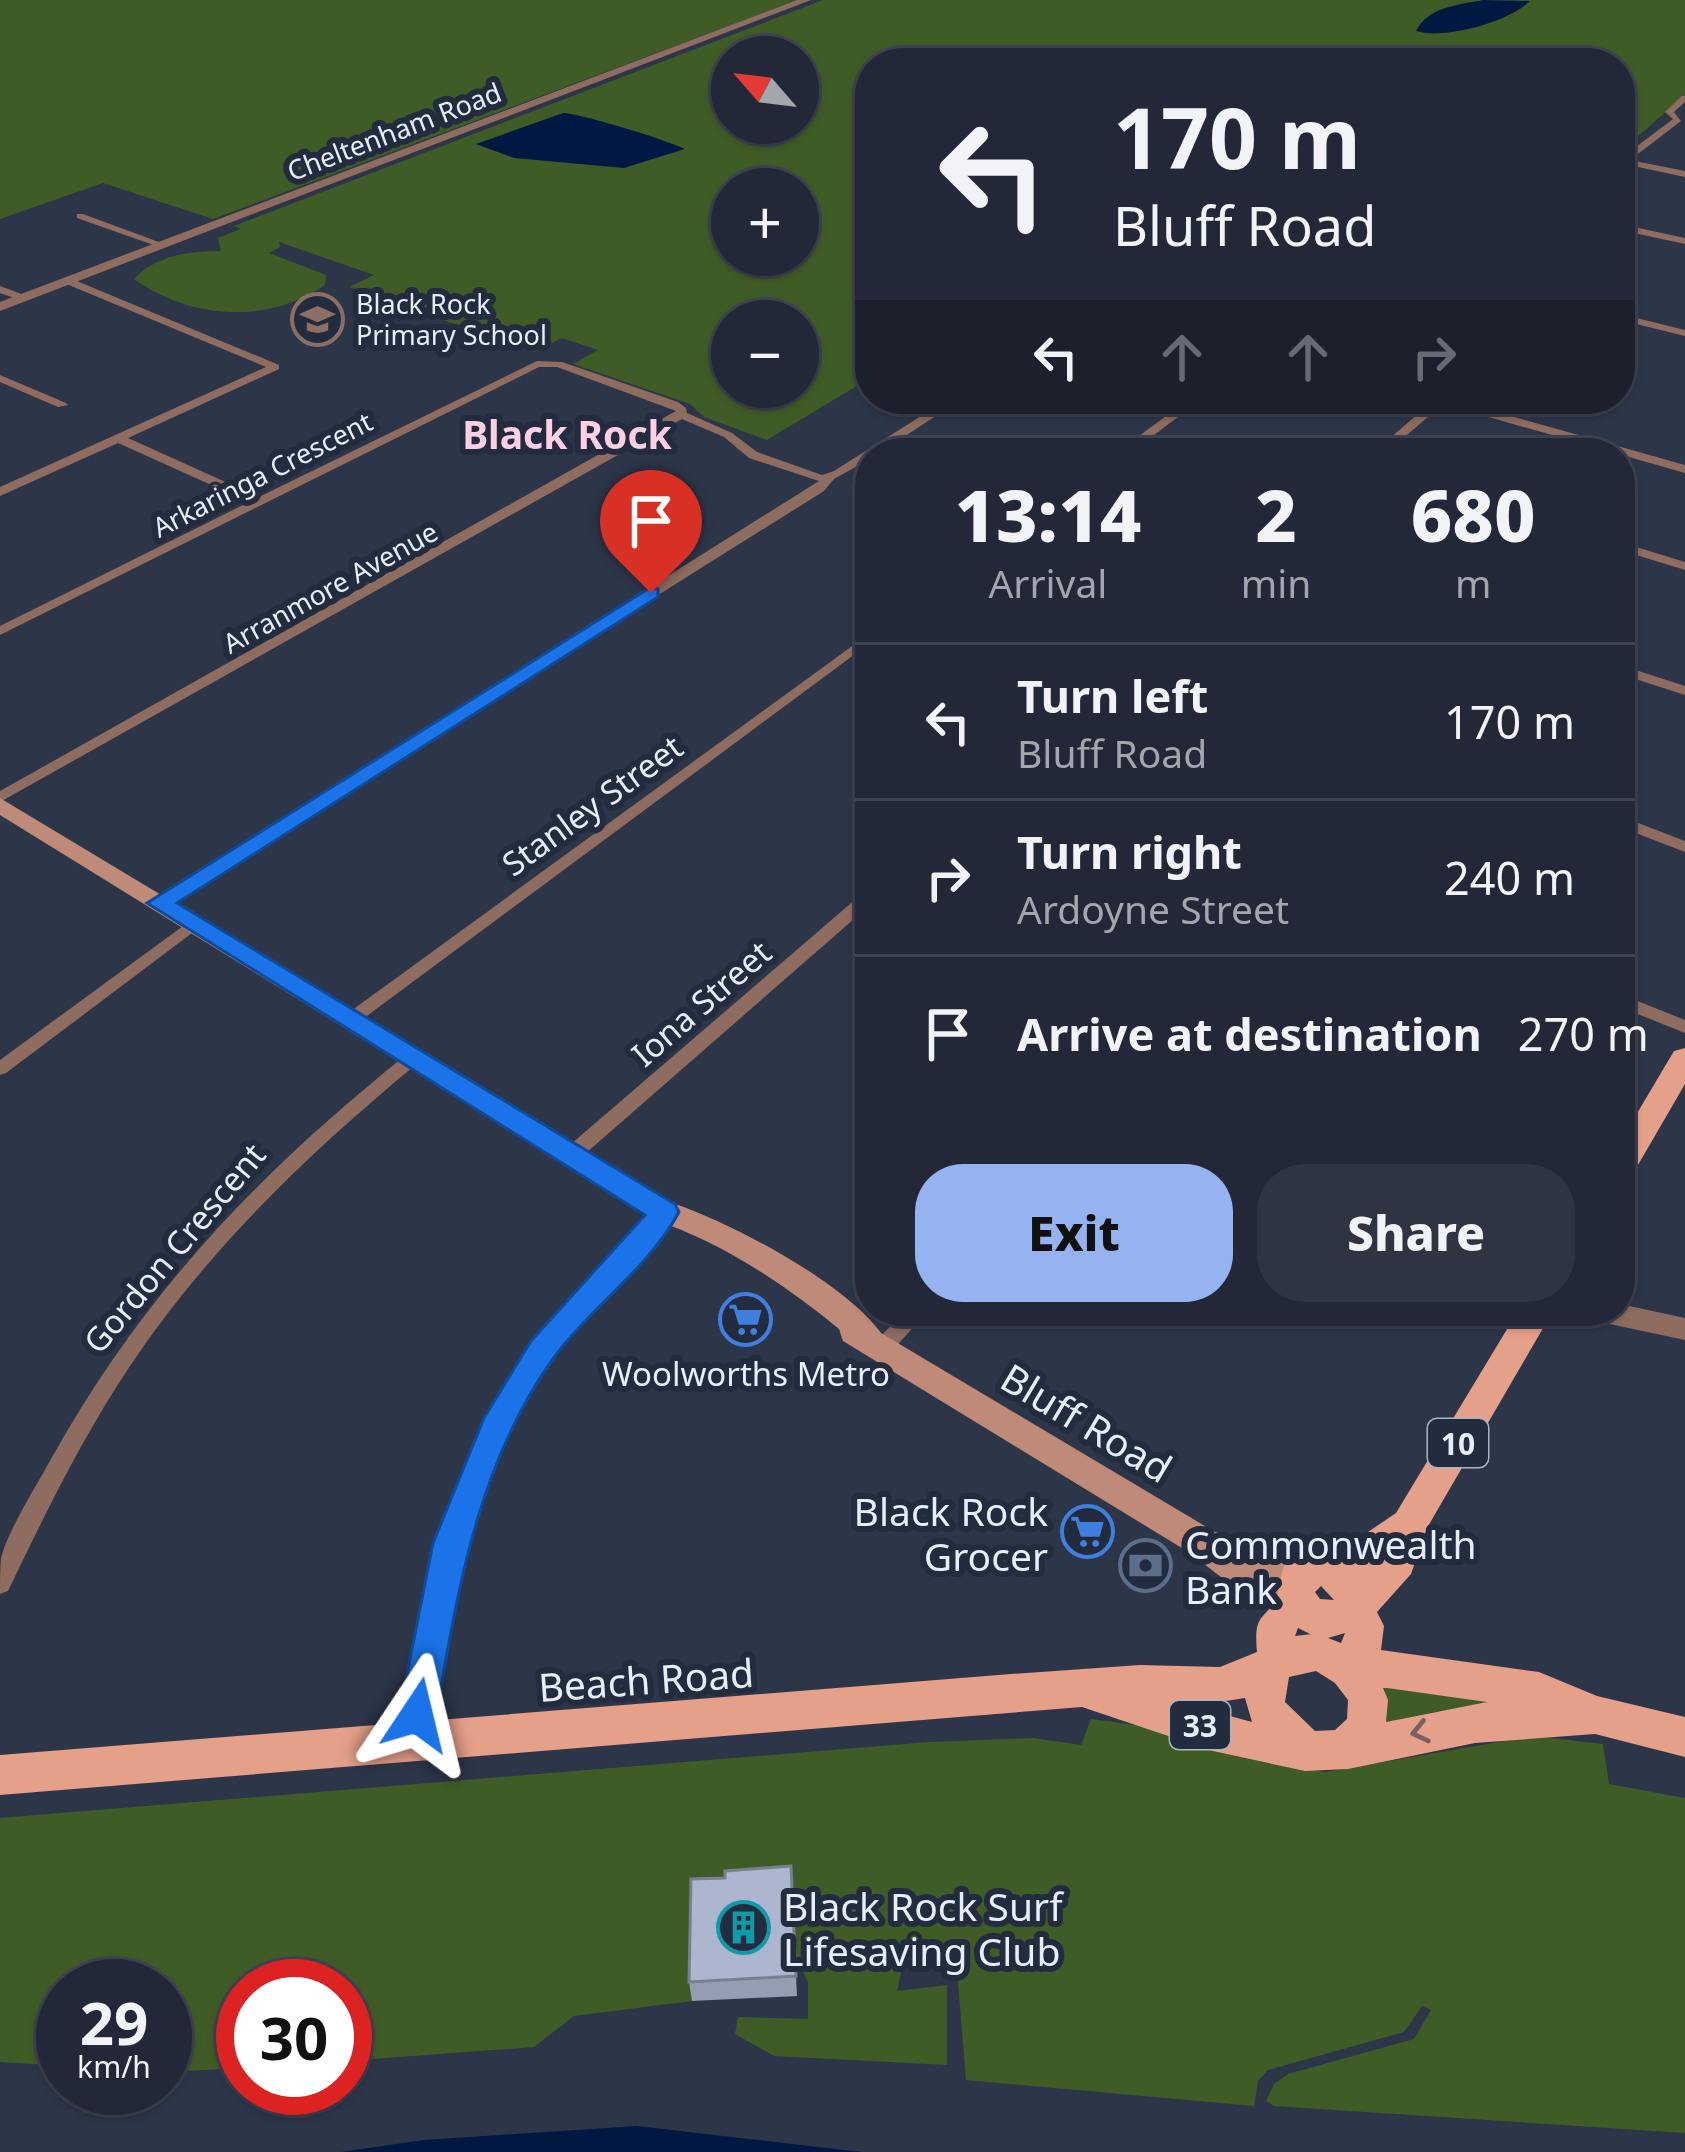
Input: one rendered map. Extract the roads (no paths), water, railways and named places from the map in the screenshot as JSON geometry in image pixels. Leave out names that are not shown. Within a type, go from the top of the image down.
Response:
[{"type":"main road","name":"Bluff Road","points":[[2,808],[665,1212],[682,1234],[793,1301],[876,1342],[1202,1542],[1245,1577],[1310,1588]]},
{"type":"main road","points":[[1635,1143],[1685,1058]]},
{"type":"main road","name":"10","points":[[1352,1607],[1402,1557],[1409,1526],[1527,1326]]},
{"type":"main road","name":"10","points":[[1310,1588],[1409,1526]]},
{"type":"main road","points":[[1310,1588],[1315,1618],[1334,1621],[1352,1607],[1364,1626],[1365,1643],[1349,1669],[1366,1693],[1368,1722],[1352,1744],[1324,1751]]},
{"type":"main road","points":[[1276,1664],[1274,1627],[1310,1588]]},
{"type":"main road","name":"Beach Road","points":[[0,1774],[1143,1684],[1220,1687],[1299,1653],[1315,1653],[1349,1669],[1387,1669],[1539,1691],[1595,1715],[1685,1737]]},
{"type":"main road","name":"33","points":[[1276,1664],[1264,1687],[1268,1712],[1284,1735],[1324,1751]]},
{"type":"main road","name":"Beach Road","points":[[1084,1690],[1261,1743],[1324,1751],[1448,1726],[1552,1723],[1595,1715]]},
{"type":"street","name":"Cheltenham Road","points":[[0,307],[806,0]]},
{"type":"street","points":[[1635,152],[1681,119],[1669,112],[1685,98]]},
{"type":"street","points":[[1635,165],[1685,174]]},
{"type":"street","points":[[80,216],[163,245]]},
{"type":"street","points":[[1635,230],[1685,242]]},
{"type":"street","points":[[0,492],[275,367],[68,281]]},
{"type":"street","points":[[0,289],[23,298]]},
{"type":"street","points":[[1635,321],[1685,333]]},
{"type":"street","name":"Arkaringa Crescent","points":[[0,631],[531,365],[545,362],[674,404],[682,410],[677,418]]},
{"type":"street","points":[[0,378],[62,405]]},
{"type":"street","points":[[895,438],[932,414]]},
{"type":"street","points":[[1143,438],[1175,414]]},
{"type":"street","points":[[1396,438],[1424,414]]},
{"type":"street","points":[[1493,414],[1577,438]]},
{"type":"street","points":[[677,418],[728,435],[753,455],[824,478]]},
{"type":"street","name":"Arranmore Avenue","points":[[2,808],[677,418]]},
{"type":"street","points":[[118,438],[261,502]]},
{"type":"street","points":[[1635,455],[1685,469]]},
{"type":"street","points":[[159,903],[855,462]]},
{"type":"street","points":[[1635,551],[1685,566]]},
{"type":"street","name":"Stanley Street","points":[[350,1020],[855,648]]},
{"type":"street","points":[[1635,674],[1685,691]]},
{"type":"street","points":[[1635,827],[1685,848]]},
{"type":"street","name":"Iona Street","points":[[571,1155],[855,909]]},
{"type":"street","points":[[0,1069],[194,923]]},
{"type":"street","points":[[1635,1006],[1685,1027]]},
{"type":"street","name":"Gordon Crescent","points":[[0,1584],[42,1490],[97,1394],[163,1303],[292,1157],[413,1058]]},
{"type":"street","points":[[413,1742],[450,1543],[489,1442],[542,1350],[665,1212]]},
{"type":"street","points":[[1635,1318],[1685,1329]]},
{"type":"street","points":[[876,1342],[898,1326]]},
{"type":"water","points":[[1483,0],[1530,1],[1476,27],[1443,33],[1416,31],[1436,12]]},
{"type":"water","points":[[563,113],[685,149],[624,168],[514,158],[476,144]]},
{"type":"water","points":[[637,2126],[862,2152],[341,2152],[424,2140]]},
{"type":"place","name":"Black Rock Primary School","points":[[317,319]]},
{"type":"place","name":"Woolworths Metro","points":[[746,1319]]},
{"type":"place","name":"Black Rock Grocer","points":[[1087,1532]]},
{"type":"place","name":"Commonwealth Bank","points":[[1146,1565]]},
{"type":"place","name":"Black Rock Surf Lifesaving Club","points":[[744,1927]]},
{"type":"district","name":"Black Rock","points":[[567,433]]}]
